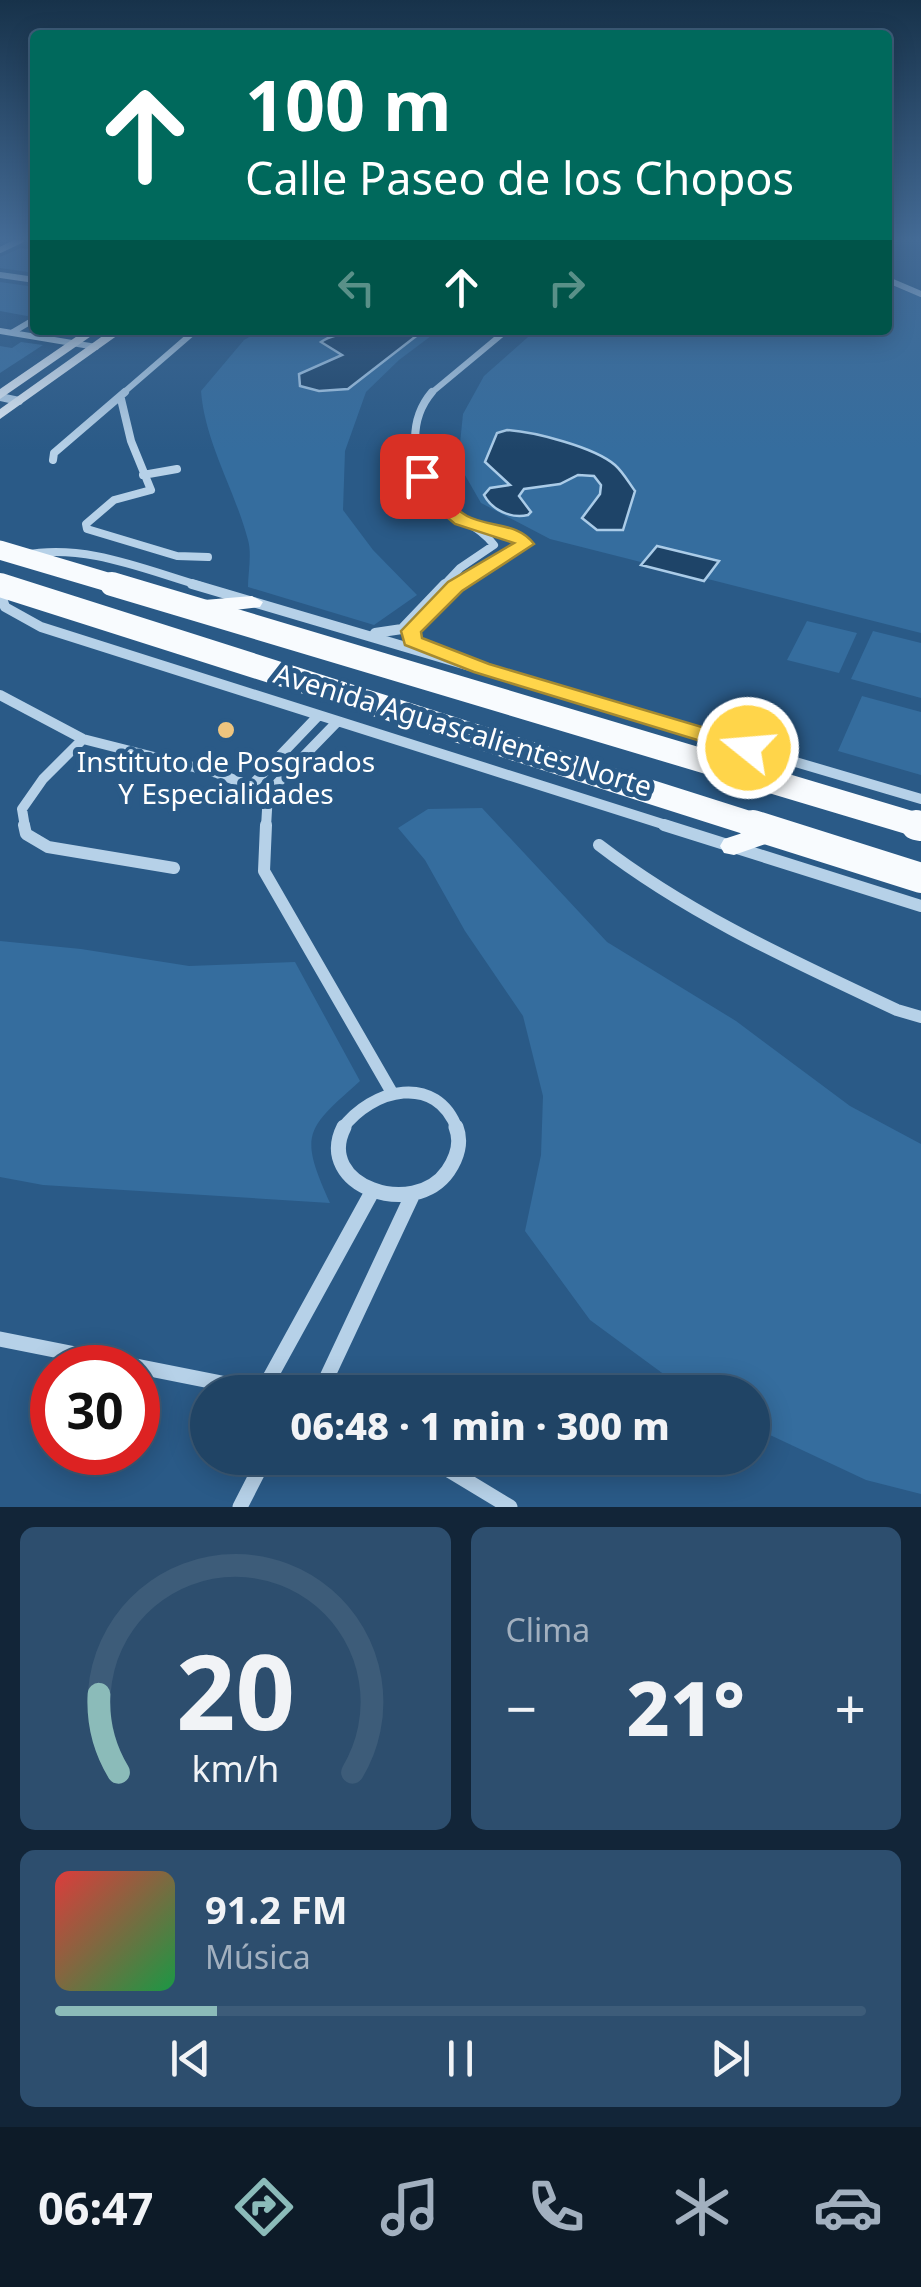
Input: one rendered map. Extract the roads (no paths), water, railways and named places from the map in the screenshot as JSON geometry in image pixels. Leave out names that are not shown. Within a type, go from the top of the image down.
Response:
[{"type":"main road","points":[[0,396],[87,335]]},
{"type":"main road","points":[[0,414],[112,335]]},
{"type":"main road","points":[[7,552],[915,822]]},
{"type":"main road","name":"Avenida Aguascalientes Norte","points":[[7,552],[184,608],[915,822]]},
{"type":"main road","points":[[0,583],[921,878]]},
{"type":"main road","name":"Avenida Aguascalientes Norte","points":[[0,583],[921,870]]},
{"type":"main road","points":[[184,608],[252,602]]},
{"type":"main road","points":[[734,846],[786,828]]},
{"type":"street","points":[[12,333],[30,322]]},
{"type":"street","points":[[0,331],[96,346]]},
{"type":"street","points":[[53,460],[54,453],[190,335]]},
{"type":"street","points":[[350,630],[385,634],[402,629],[460,568],[493,548],[493,540],[440,502],[422,476],[413,442],[417,412],[430,391],[500,335]]},
{"type":"street","points":[[0,396],[20,401]]},
{"type":"street","points":[[121,398],[150,490],[114,500],[86,524],[87,530],[177,556],[208,557]]},
{"type":"street","points":[[144,474],[177,469]]},
{"type":"street","points":[[461,520],[518,536],[525,544],[460,582],[409,636],[418,645],[481,668]]},
{"type":"street","points":[[7,552],[82,552],[921,799]]},
{"type":"street","name":"Avenida Aguascalientes Norte","points":[[0,593],[5,606],[40,627],[921,906]]},
{"type":"street","points":[[0,694],[82,738],[268,793]]},
{"type":"street","points":[[250,786],[317,716]]},
{"type":"street","points":[[336,723],[268,793],[264,870],[391,1092]]},
{"type":"street","points":[[82,738],[43,779],[22,809],[26,834],[48,847],[174,868]]},
{"type":"street","points":[[598,844],[636,875],[703,917],[897,1010],[921,1017]]},
{"type":"street","points":[[391,1092],[414,1092],[435,1099],[452,1113],[461,1131],[461,1152],[452,1172],[434,1187],[412,1196],[391,1197],[372,1192],[352,1178],[340,1158],[340,1136],[349,1115],[368,1099],[391,1092]]},
{"type":"street","points":[[273,1375],[372,1192]]},
{"type":"street","points":[[328,1375],[412,1196]]},
{"type":"street","points":[[0,1339],[190,1377]]},
{"type":"street","points":[[240,1507],[256,1475]]},
{"type":"street","points":[[457,1475],[510,1507]]},
{"type":"place","name":"Instituto de Posgrados Y Especialidades","points":[[226,730]]}]
